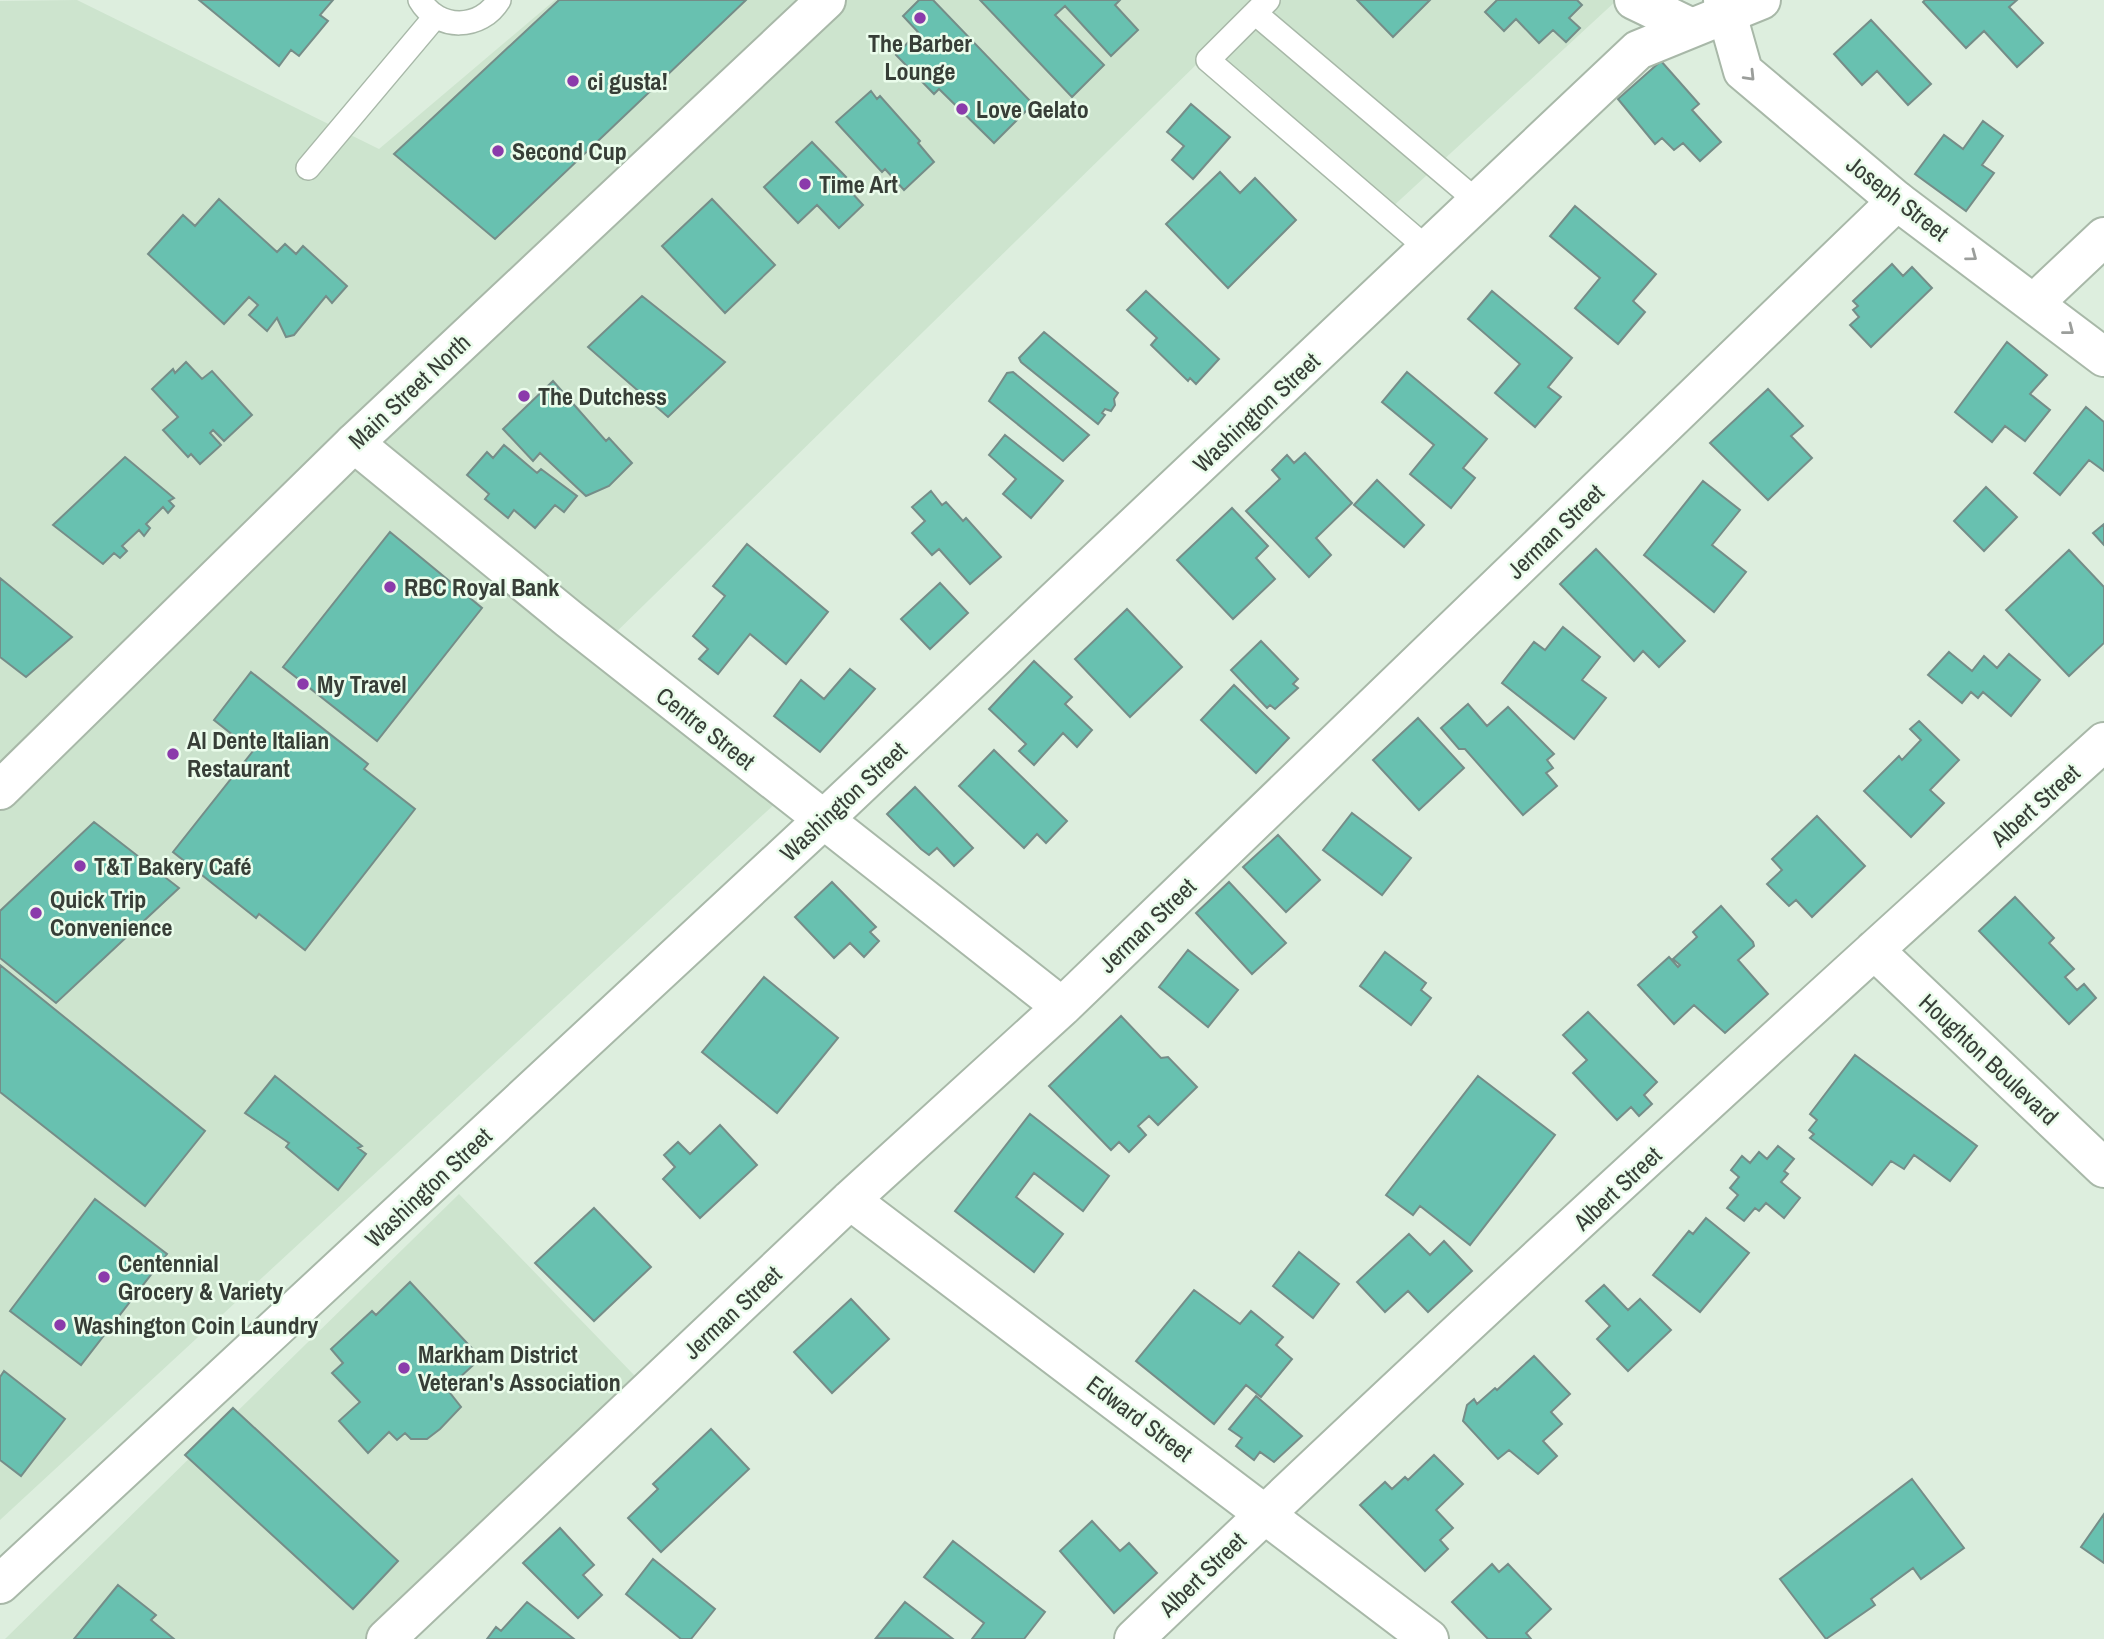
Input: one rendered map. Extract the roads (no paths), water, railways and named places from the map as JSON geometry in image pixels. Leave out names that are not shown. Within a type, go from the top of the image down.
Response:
[{"type":"street","name":"Main Street North","points":[[0,790],[354,443],[826,0]]},
{"type":"street","points":[[1634,0],[1690,27]]},
{"type":"street","name":"Washington Street","points":[[0,1584],[822,820],[1638,50],[1737,4]]},
{"type":"street","name":"Joseph Street","points":[[1737,4],[1743,71],[1898,201],[2104,357]]},
{"type":"street","name":"Jerman Street","points":[[386,1639],[850,1200],[1062,1007],[1898,201]]},
{"type":"street","points":[[2035,303],[2104,237]]},
{"type":"street","name":"Centre Street","points":[[354,443],[822,820],[1062,1007]]},
{"type":"street","name":"Albert Street","points":[[1134,1639],[1266,1513],[1874,950],[2104,742]]},
{"type":"street","name":"Houghton Boulevard","points":[[1874,950],[2104,1168]]},
{"type":"street","name":"Edward Street","points":[[850,1200],[1429,1639]]},
{"type":"lane","points":[[308,168],[428,9],[462,24],[476,21],[488,14],[499,0]]},
{"type":"lane","points":[[1429,250],[1208,60],[1262,7],[1479,202]]},
{"type":"place","name":"The Barber Lounge","points":[[920,18]]},
{"type":"place","name":"ci gusta!","points":[[573,81]]},
{"type":"place","name":"Love Gelato","points":[[962,109]]},
{"type":"place","name":"Second Cup","points":[[498,151]]},
{"type":"place","name":"Time Art","points":[[805,184]]},
{"type":"place","name":"The Dutchess","points":[[524,396]]},
{"type":"place","name":"RBC Royal Bank","points":[[390,587]]},
{"type":"place","name":"My Travel","points":[[303,684]]},
{"type":"place","name":"Al Dente Italian Restaurant","points":[[173,754]]},
{"type":"place","name":"T&T Bakery Café","points":[[80,866]]},
{"type":"place","name":"Quick Trip Convenience","points":[[36,913]]},
{"type":"place","name":"Centennial Grocery & Variety","points":[[104,1277]]},
{"type":"place","name":"Washington Coin Laundry","points":[[60,1325]]},
{"type":"place","name":"Markham District Veteran's Association","points":[[404,1368]]}]
